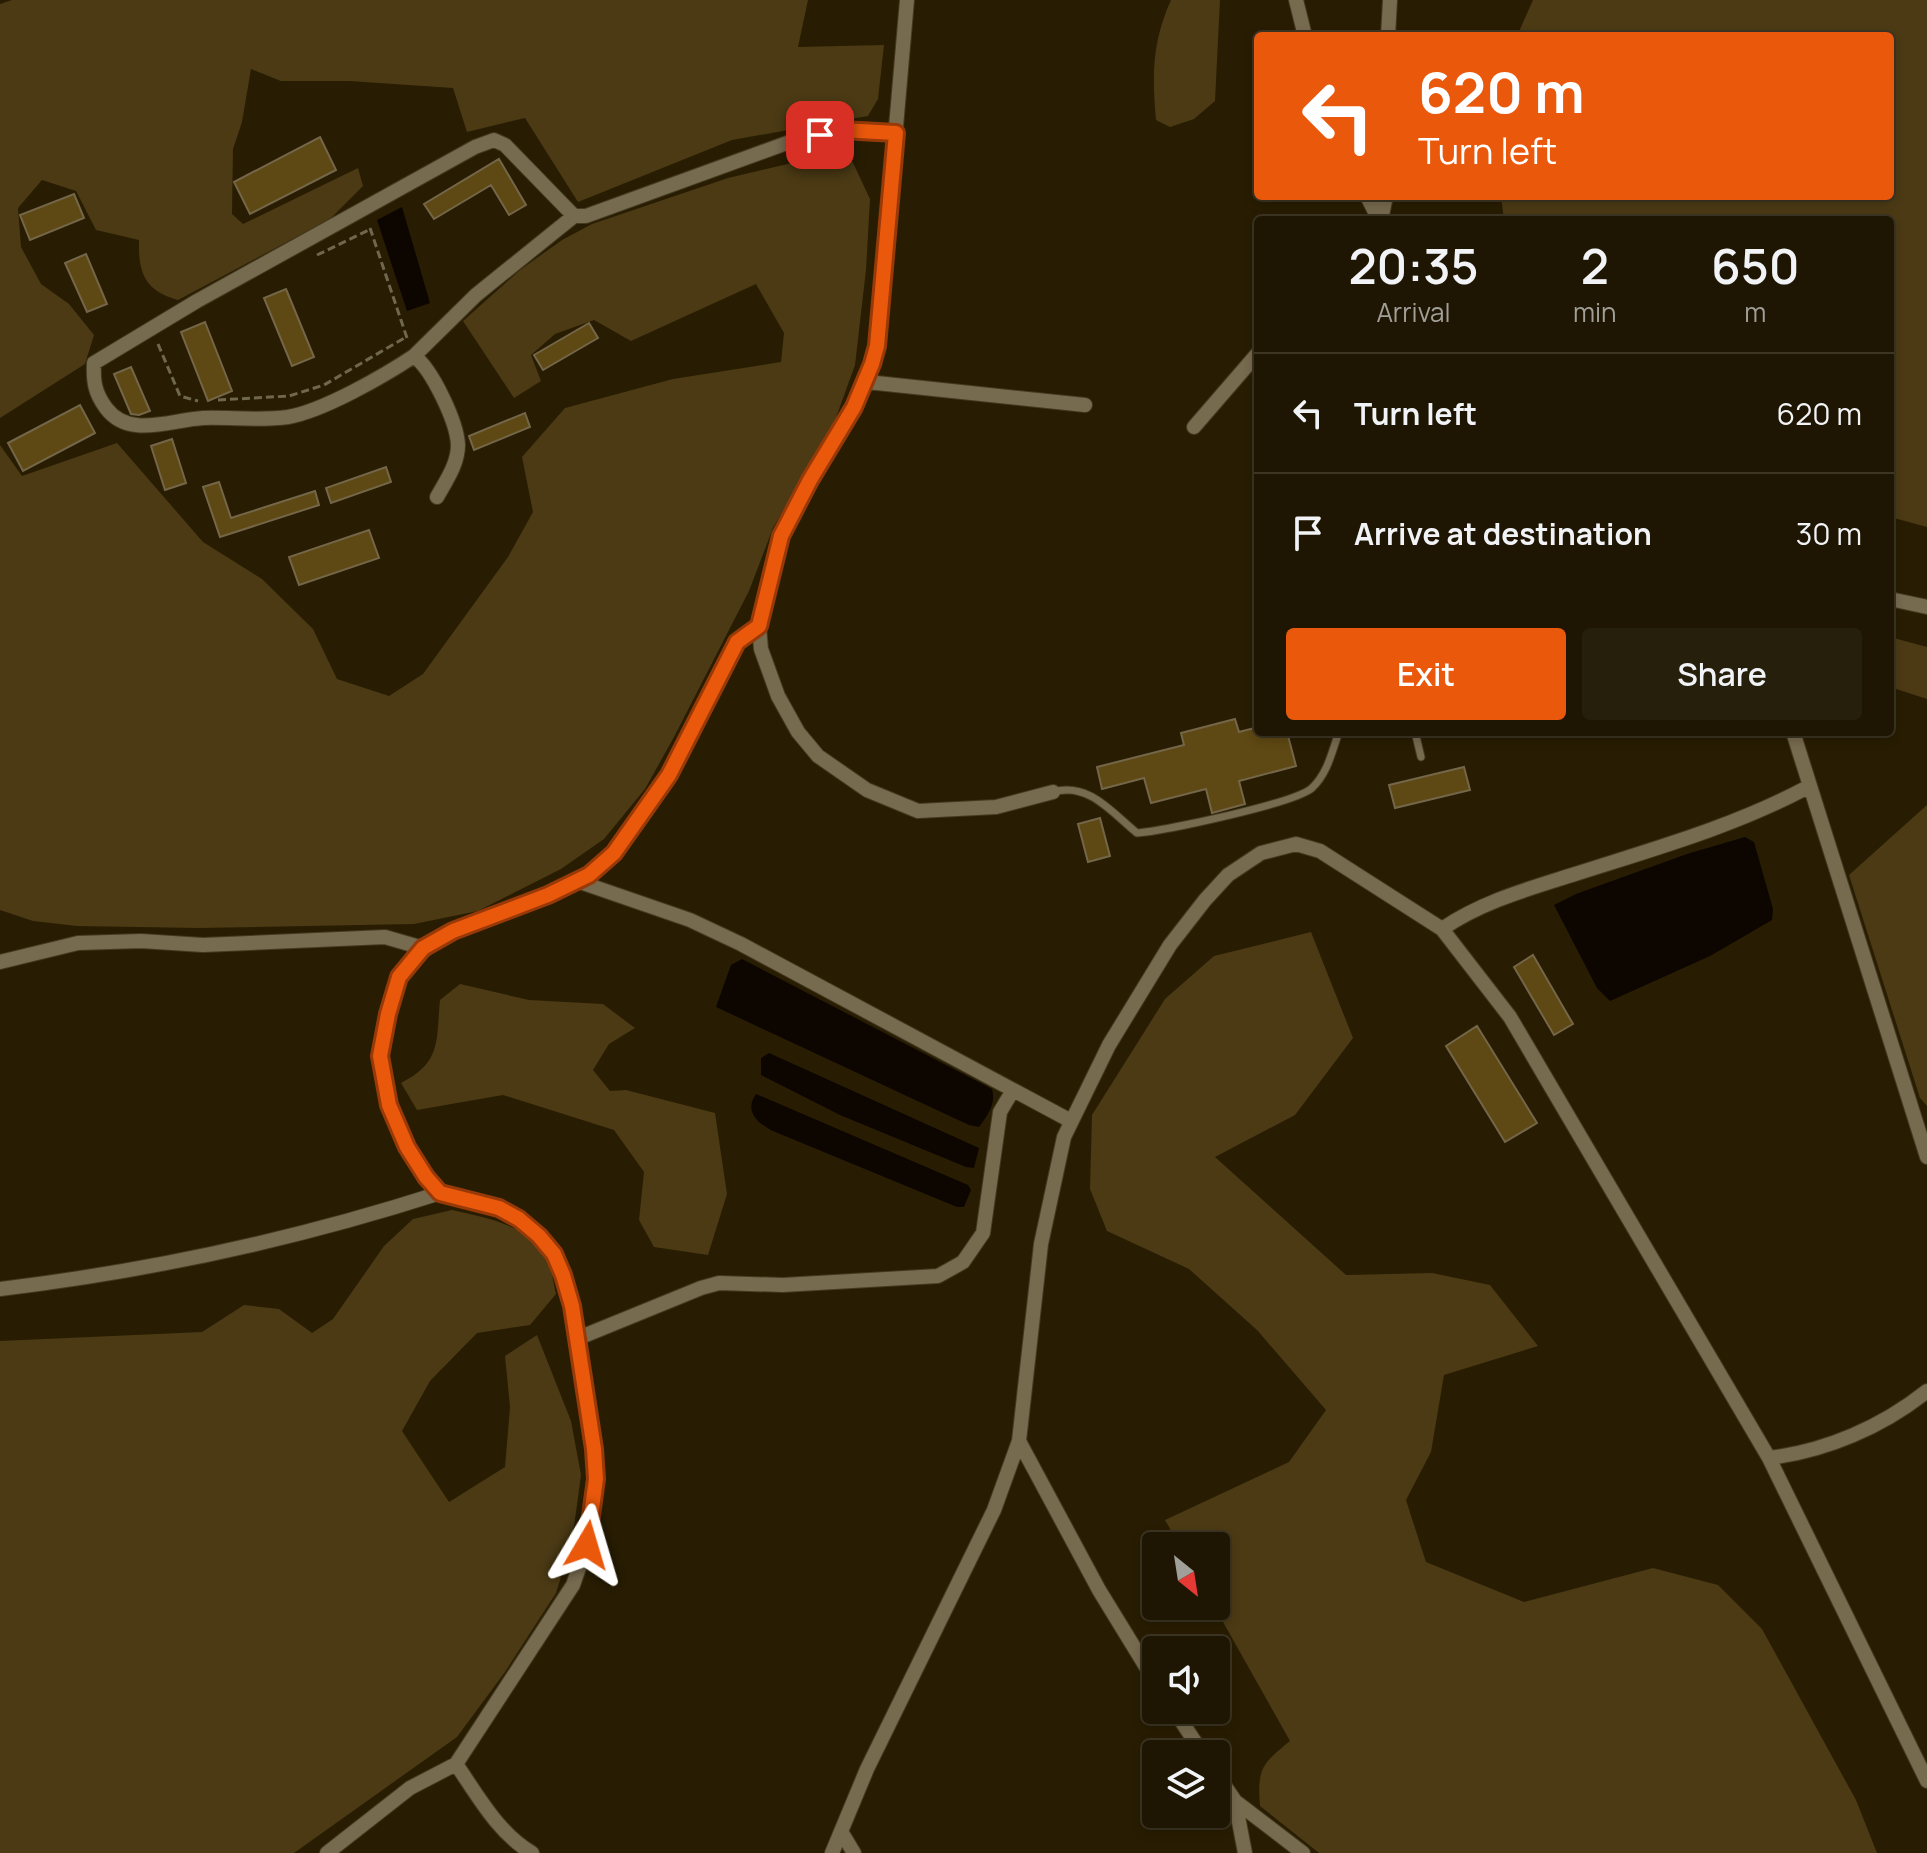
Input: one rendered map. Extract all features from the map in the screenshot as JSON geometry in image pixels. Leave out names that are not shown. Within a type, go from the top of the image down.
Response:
[{"type":"street","points":[[907,0],[877,346],[867,382],[781,536],[759,626],[761,649],[778,696],[798,732],[818,756],[867,790],[918,811],[996,807],[1053,792]]},
{"type":"street","points":[[1296,0],[1304,32]]},
{"type":"street","points":[[1388,32],[1390,0]]},
{"type":"street","points":[[574,216],[505,145],[494,140],[197,301],[94,363],[93,382],[98,397],[114,420],[138,427],[200,418],[289,417],[364,385],[414,356],[476,295],[574,216],[605,211],[798,139],[841,130],[896,133]]},
{"type":"street","points":[[414,356],[436,381],[458,444],[452,472],[437,497]]},
{"type":"street","points":[[1194,427],[1254,358]]},
{"type":"street","points":[[867,382],[1085,405]]},
{"type":"street","points":[[1894,600],[1927,607]]},
{"type":"street","points":[[440,1193],[426,1177],[389,1105],[380,1056],[399,977],[423,948],[453,931],[577,881],[614,853],[669,775],[737,642],[759,626]]},
{"type":"street","points":[[1794,736],[1927,1157]]},
{"type":"street","points":[[1442,929],[1474,910],[1514,894],[1748,818],[1808,787]]},
{"type":"street","points":[[832,1853],[867,1769],[994,1510],[1019,1441],[1041,1244],[1064,1137],[1071,1121],[1109,1045],[1170,945],[1228,875],[1261,853],[1296,844],[1320,851],[1442,929],[1510,1017],[1769,1458],[1927,1781]]},
{"type":"street","points":[[577,881],[690,920],[741,944],[1071,1121]]},
{"type":"street","points":[[0,962],[94,942],[219,944],[385,937],[423,948]]},
{"type":"street","points":[[576,1339],[719,1283],[783,1285],[916,1279],[953,1270],[969,1256],[983,1233],[1000,1112],[1013,1090]]},
{"type":"street","points":[[0,1289],[201,1257],[379,1212],[440,1193],[499,1208],[539,1236],[554,1254],[563,1275],[576,1339],[596,1479],[587,1545],[573,1585],[456,1764],[410,1788],[327,1853]]},
{"type":"street","points":[[1769,1458],[1841,1441],[1910,1405],[1927,1391]]},
{"type":"street","points":[[1019,1441],[1099,1590],[1142,1660]]},
{"type":"street","points":[[456,1764],[497,1824],[532,1853]]},
{"type":"street","points":[[1230,1794],[1235,1801],[1303,1853]]},
{"type":"street","points":[[1235,1801],[1245,1853]]},
{"type":"street","points":[[842,1833],[854,1853]]},
{"type":"lane","points":[[1053,792],[1075,789],[1088,792],[1137,833],[1160,831],[1284,800],[1311,789],[1330,762],[1338,736]]},
{"type":"lane","points":[[1416,736],[1421,757]]},
{"type":"path","points":[[364,209],[414,356]]},
{"type":"path","points":[[315,256],[371,229]]},
{"type":"path","points":[[164,334],[157,347],[180,396],[205,402],[289,396],[324,385],[406,337]]},
{"type":"shaded area","points":[[12,0],[808,0],[798,47],[884,45],[878,99],[868,116],[732,140],[578,202],[525,118],[467,132],[453,88],[349,81],[281,81],[251,69],[242,122],[233,149],[232,214],[243,224],[358,168],[363,186],[330,219],[178,300],[158,291],[146,279],[140,262],[139,240],[96,230],[76,191],[42,180],[18,208],[21,247],[41,284],[69,304],[94,335],[85,364],[0,418],[0,4]]},
{"type":"shaded area","points":[[1171,0],[1220,0],[1215,101],[1194,119],[1170,127],[1156,120],[1154,73],[1160,30]]},
{"type":"shaded area","points":[[1533,0],[1927,0],[1927,527],[1894,518],[1894,216],[1504,216],[1502,200],[1894,200],[1894,32],[1519,32]]},
{"type":"shaded area","points":[[847,150],[870,199],[866,270],[855,365],[833,426],[773,528],[749,591],[674,737],[645,789],[604,839],[561,869],[478,911],[414,924],[199,928],[77,926],[33,921],[0,910],[0,445],[22,476],[117,443],[203,542],[262,579],[313,629],[337,679],[389,696],[423,674],[508,557],[533,512],[522,457],[565,408],[673,379],[781,362],[784,333],[756,284],[631,341],[594,320],[555,334],[531,355],[541,381],[514,398],[463,321],[520,270],[562,240],[592,224],[728,178]]},
{"type":"shaded area","points":[[402,207],[430,303],[407,311],[377,220]]},
{"type":"shaded area","points":[[1894,638],[1927,647],[1927,699],[1894,688]]},
{"type":"shaded area","points":[[1927,805],[1927,1106],[1920,1098],[1849,875]]},
{"type":"shaded area","points":[[1745,837],[1754,842],[1773,909],[1772,920],[1710,956],[1610,1001],[1597,988],[1554,905],[1687,854]]},
{"type":"shaded area","points":[[1311,932],[1353,1038],[1295,1115],[1215,1157],[1346,1275],[1432,1273],[1490,1285],[1538,1346],[1444,1375],[1431,1452],[1406,1500],[1426,1562],[1524,1602],[1653,1568],[1718,1585],[1762,1629],[1856,1800],[1877,1853],[1319,1853],[1260,1806],[1259,1783],[1263,1768],[1290,1741],[1222,1620],[1230,1620],[1230,1532],[1172,1532],[1165,1520],[1289,1462],[1326,1410],[1257,1330],[1189,1269],[1107,1231],[1090,1189],[1092,1115],[1165,999],[1214,956]]},
{"type":"shaded area","points":[[742,959],[992,1089],[992,1104],[979,1127],[716,1007],[731,965]]},
{"type":"shaded area","points":[[460,984],[529,1000],[603,1004],[635,1028],[609,1044],[593,1070],[610,1091],[626,1090],[715,1113],[727,1194],[708,1255],[654,1247],[639,1220],[644,1172],[614,1130],[503,1095],[417,1110],[401,1083],[424,1067],[430,1058],[437,1039],[440,1000]]},
{"type":"shaded area","points":[[769,1053],[979,1148],[974,1168],[840,1115],[761,1075],[761,1058]]},
{"type":"shaded area","points":[[756,1094],[968,1185],[971,1190],[964,1207],[957,1207],[773,1131],[754,1116],[751,1106]]},
{"type":"shaded area","points":[[452,1210],[505,1224],[529,1237],[548,1261],[556,1294],[530,1325],[477,1333],[430,1381],[402,1431],[449,1502],[505,1467],[510,1407],[505,1356],[537,1335],[571,1421],[581,1475],[572,1542],[556,1593],[505,1672],[457,1737],[294,1853],[0,1853],[0,1341],[202,1332],[244,1305],[279,1309],[312,1333],[333,1319],[384,1246],[413,1219]]},
{"type":"building","points":[[320,137],[336,170],[250,214],[234,182]]},
{"type":"building","points":[[499,159],[526,205],[509,215],[491,185],[434,219],[424,204]]},
{"type":"building","points":[[74,194],[84,218],[30,240],[20,215]]},
{"type":"building","points":[[86,254],[107,304],[87,312],[65,263]]},
{"type":"building","points":[[286,289],[314,357],[292,366],[264,298]]},
{"type":"building","points":[[205,322],[232,391],[208,401],[181,332]]},
{"type":"building","points":[[589,323],[598,338],[543,370],[534,355]]},
{"type":"building","points":[[131,367],[150,411],[139,415],[131,414],[114,374]]},
{"type":"building","points":[[80,405],[95,433],[23,471],[8,443]]},
{"type":"building","points":[[525,413],[530,427],[474,450],[469,436]]},
{"type":"building","points":[[172,439],[186,483],[165,490],[151,446]]},
{"type":"building","points":[[386,467],[391,482],[331,503],[326,488]]},
{"type":"building","points":[[219,482],[231,518],[315,491],[319,505],[220,537],[203,487]]},
{"type":"building","points":[[369,530],[379,558],[299,585],[289,557]]},
{"type":"building","points":[[1235,719],[1239,732],[1254,728],[1254,736],[1288,736],[1296,766],[1239,781],[1245,804],[1212,813],[1206,789],[1151,803],[1144,778],[1102,789],[1097,767],[1184,745],[1181,733]]},
{"type":"building","points":[[1464,767],[1470,790],[1395,808],[1389,785]]},
{"type":"building","points":[[1100,818],[1110,856],[1088,862],[1078,824]]},
{"type":"building","points":[[1533,955],[1573,1024],[1554,1035],[1514,967]]},
{"type":"building","points":[[1477,1026],[1537,1123],[1505,1142],[1446,1046]]},
{"type":"route","points":[[587,1545],[596,1479],[594,1449],[572,1306],[563,1275],[554,1254],[519,1219],[499,1208],[440,1193],[426,1177],[407,1147],[389,1105],[380,1056],[399,977],[423,948],[453,931],[486,921],[589,875],[614,853],[669,775],[737,642],[759,626],[781,536],[867,382],[877,346],[896,133],[841,130],[820,135]]}]
